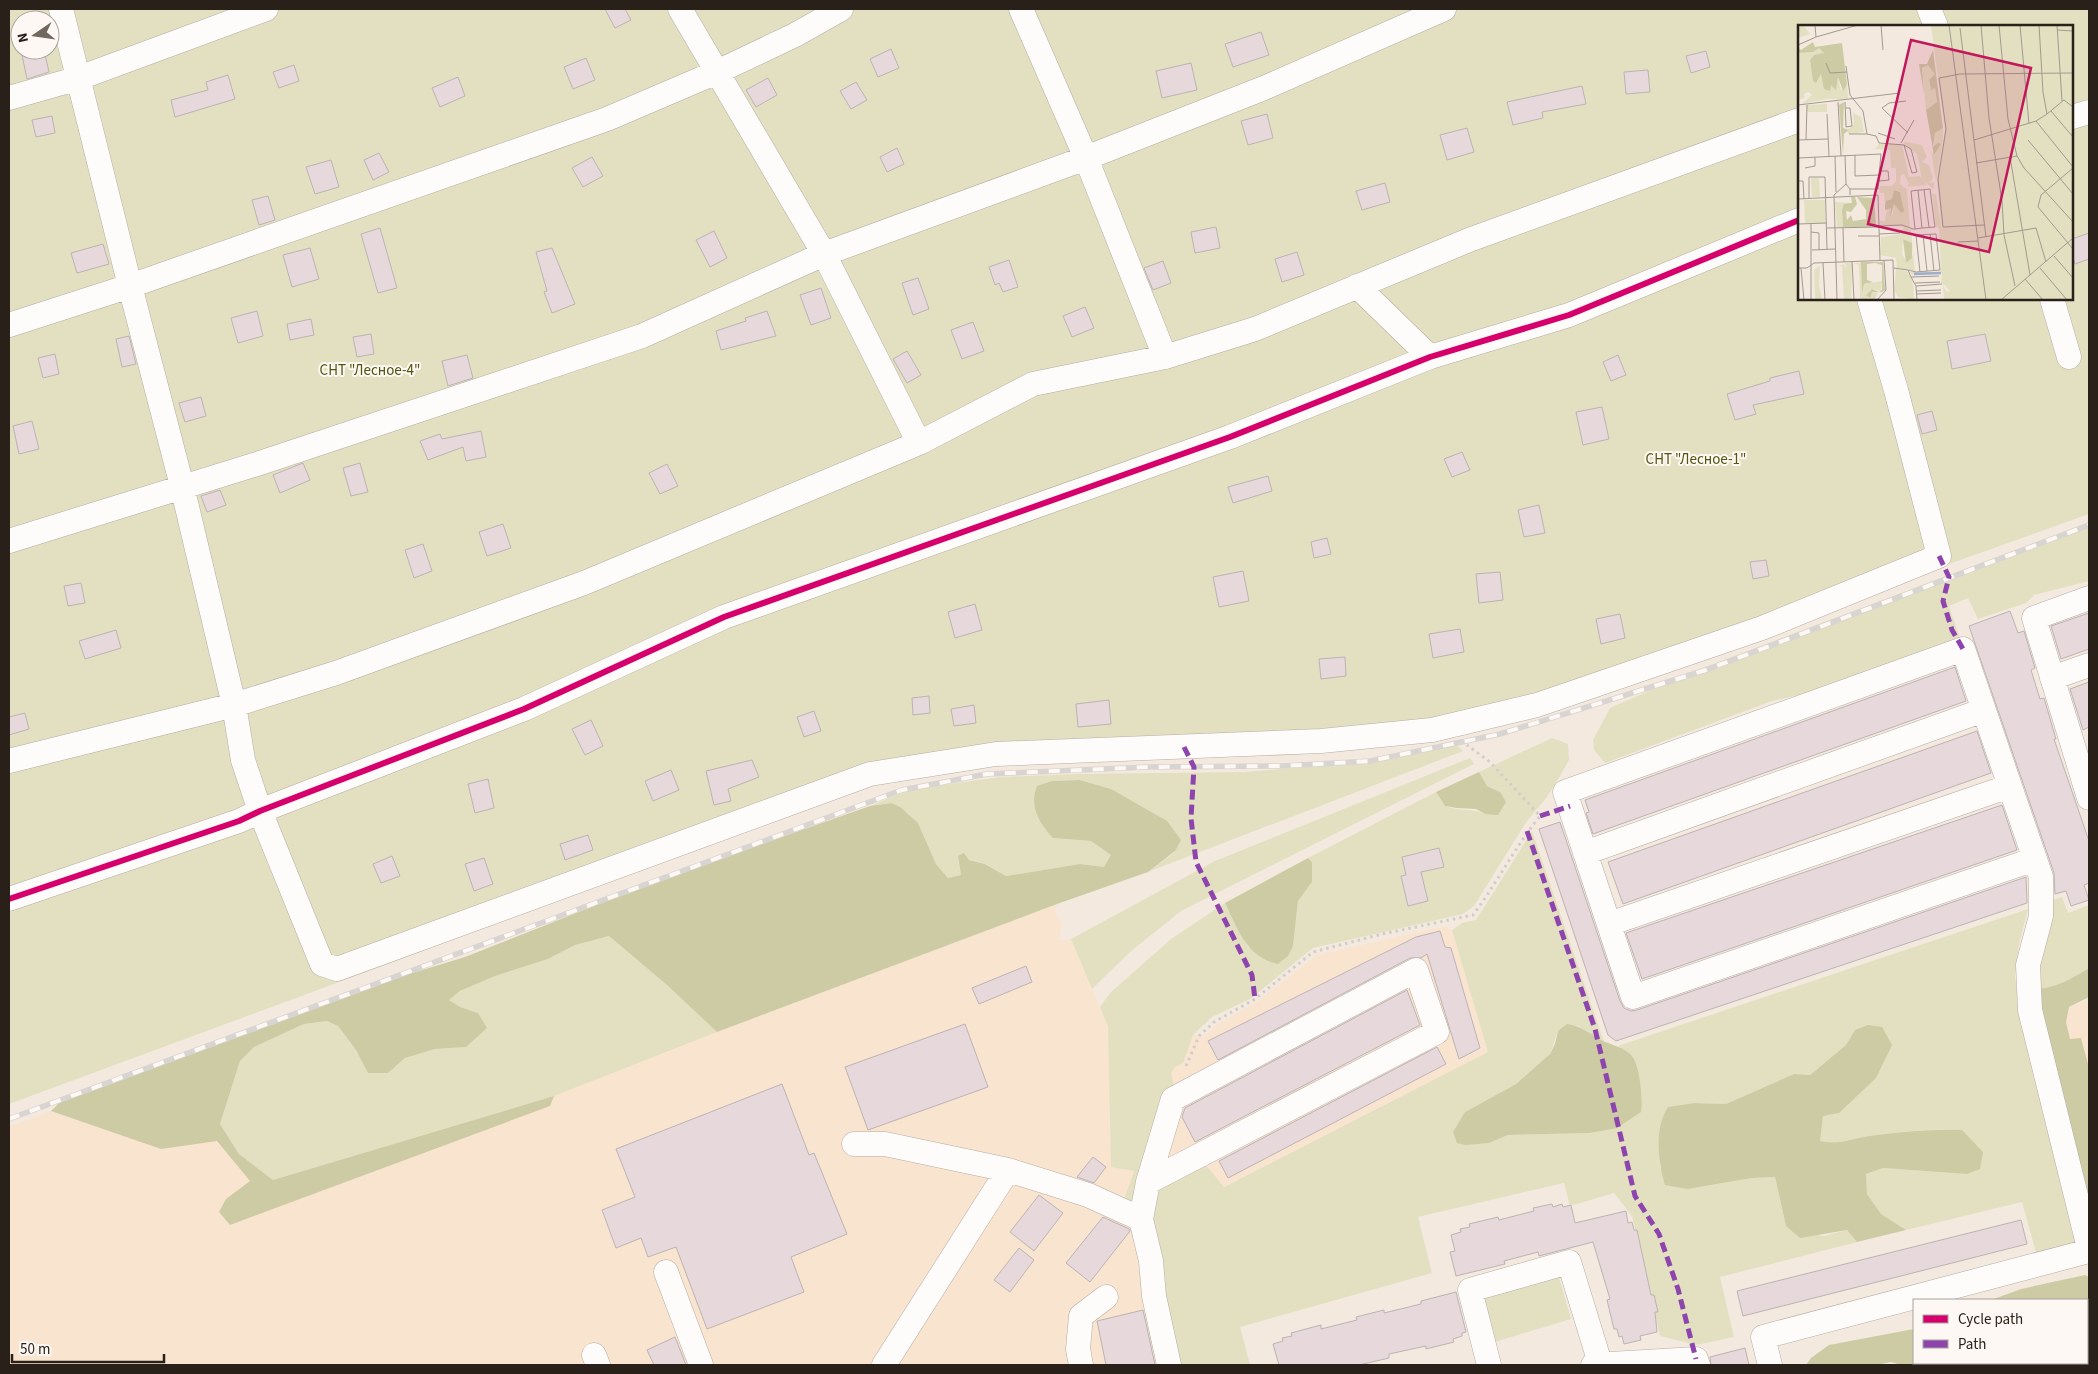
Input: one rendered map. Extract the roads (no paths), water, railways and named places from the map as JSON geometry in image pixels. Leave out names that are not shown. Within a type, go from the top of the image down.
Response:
[{"type":"street","points":[[62,9],[130,286],[182,486],[234,705],[243,760],[260,810],[322,964],[337,969],[870,774],[996,754],[1321,742],[1423,731],[1536,704],[1762,628],[1938,556],[1896,390],[1869,300]]},
{"type":"street","points":[[9,98],[79,78],[266,9]]},
{"type":"street","points":[[680,9],[824,254],[919,443]]},
{"type":"street","points":[[9,326],[130,286],[607,119],[795,36],[841,9]]},
{"type":"street","points":[[1021,9],[1086,158],[1165,357]]},
{"type":"street","points":[[9,541],[260,463],[642,336],[824,254],[1086,158],[1264,88],[1444,9]]},
{"type":"street","points":[[1929,9],[1936,25]]},
{"type":"street","points":[[2073,117],[2089,112]]},
{"type":"street","points":[[9,761],[234,705],[336,672],[584,583],[919,443],[1033,384],[1165,357],[1255,328],[1469,240],[1798,120]]},
{"type":"street","points":[[9,899],[239,821],[260,810],[524,709],[724,617],[1230,437],[1430,357],[1569,314],[1798,220]]},
{"type":"street","points":[[1357,286],[1430,357]]},
{"type":"street","points":[[2052,300],[2069,357]]},
{"type":"street","points":[[2089,598],[2034,618],[2052,678],[2083,755],[2089,798]]},
{"type":"street","points":[[1770,1365],[1763,1337],[2089,1250],[2030,1010],[2028,965],[2041,916],[2041,877],[2035,859],[1963,649],[1565,792],[1633,997],[2035,859]]},
{"type":"street","points":[[2052,678],[2089,665]]},
{"type":"street","points":[[1585,853],[1984,710]]},
{"type":"street","points":[[1609,924],[2010,786]]},
{"type":"street","points":[[1148,1182],[1437,1032],[1416,970],[1173,1099],[1148,1182],[1141,1219],[1151,1261],[1154,1296],[1169,1365]]},
{"type":"street","points":[[854,1144],[885,1144],[1008,1170],[1088,1194],[1141,1219]]},
{"type":"street","points":[[884,1365],[1008,1170]]},
{"type":"street","points":[[1489,1365],[1470,1290],[1569,1262],[1596,1364],[1696,1360],[1698,1365]]},
{"type":"street","points":[[666,1272],[701,1365]]},
{"type":"street","points":[[1081,1365],[1078,1349],[1081,1316],[1106,1297]]},
{"type":"railway","points":[[9,1119],[902,790],[987,774],[1149,767],[1283,766],[1370,761],[1500,734],[1706,670],[2089,525]]},
{"type":"park label","name":"СНТ \"Лесное-4\"","points":[[370,370]]},
{"type":"park label","name":"СНТ \"Лесное-1\"","points":[[1696,459]]}]
